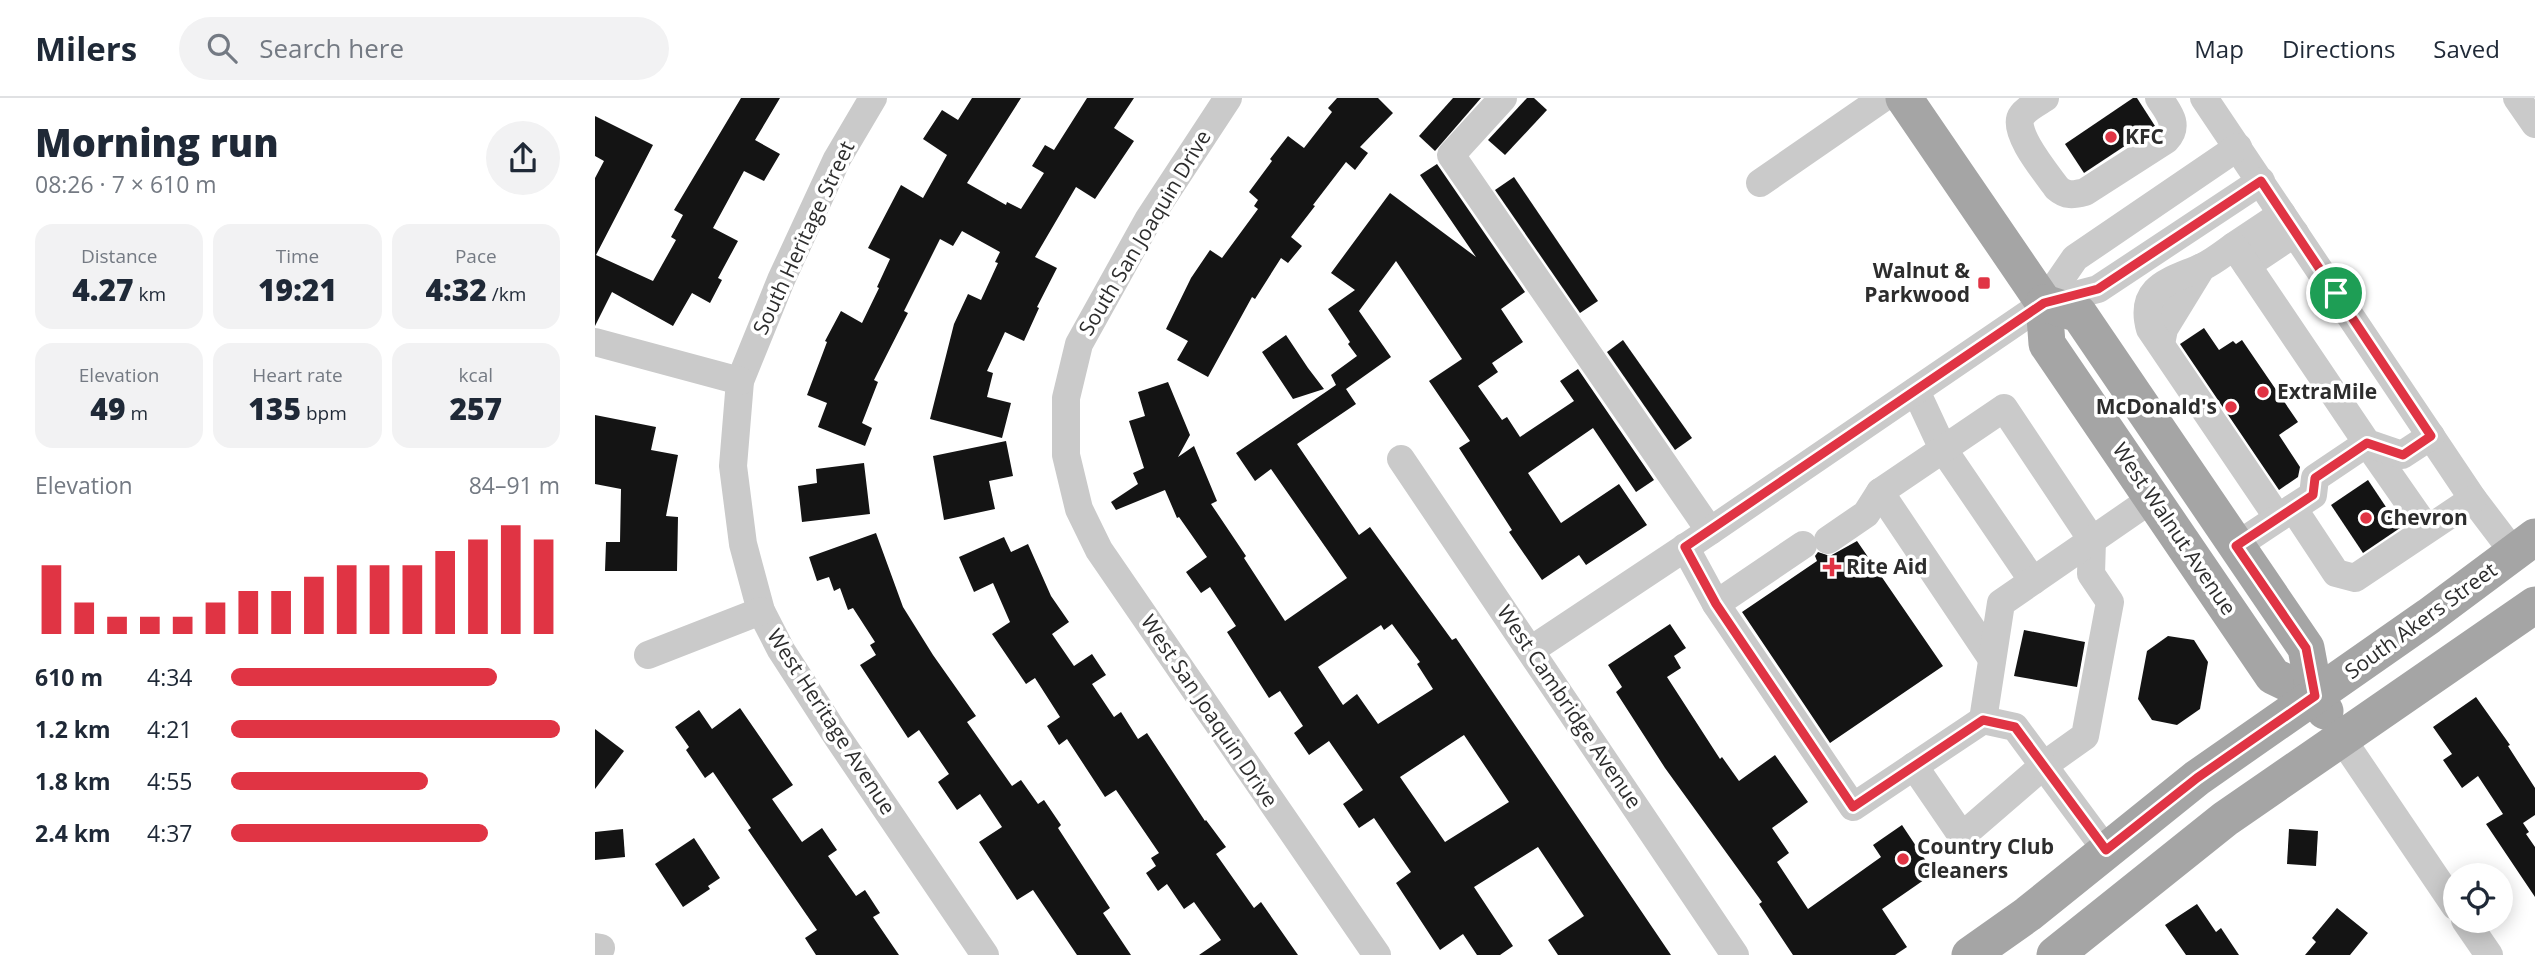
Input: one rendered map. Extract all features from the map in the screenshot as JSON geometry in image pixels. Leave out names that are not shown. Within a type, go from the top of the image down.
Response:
[{"type":"main road","points":[[1904,98],[2044,303]]},
{"type":"main road","name":"West Walnut Avenue","points":[[2315,696],[2273,676],[2047,344],[2044,303],[2079,314],[2306,648],[2315,696],[2342,739]]},
{"type":"main road","name":"South Akers Street","points":[[1970,955],[2028,914],[2197,778],[2429,616],[2525,545]]},
{"type":"main road","points":[[2055,955],[2204,835],[2535,605]]},
{"type":"street","name":"South Heritage Street","points":[[740,381],[781,280],[837,159],[873,98]]},
{"type":"street","name":"South San Joaquin Drive","points":[[1066,455],[1066,398],[1079,344],[1148,220],[1228,98]]},
{"type":"street","points":[[1503,98],[1451,155],[1710,531]]},
{"type":"street","points":[[1760,183],[1884,98]]},
{"type":"street","points":[[2033,106],[2018,122],[2021,135],[2057,188],[2064,194],[2074,195],[2085,192],[2166,141],[2174,125],[2159,98]]},
{"type":"street","points":[[2204,98],[2473,499],[2525,545]]},
{"type":"street","points":[[2517,98],[2535,124]]},
{"type":"street","points":[[2044,303],[2075,258],[2238,147]]},
{"type":"street","points":[[1531,650],[2044,303],[2098,289],[2261,181]]},
{"type":"street","points":[[2289,223],[2240,256],[2178,275],[2153,293],[2147,304],[2146,316],[2150,329],[2285,513],[2336,573],[2355,578],[2473,499]]},
{"type":"street","points":[[2240,256],[2427,529]]},
{"type":"street","points":[[595,342],[740,381]]},
{"type":"street","name":"West Heritage Avenue","points":[[740,381],[733,466],[743,544],[761,611],[781,650],[834,733],[985,955]]},
{"type":"street","points":[[1916,391],[1943,449],[2033,581]]},
{"type":"street","points":[[1716,604],[1771,567],[1866,514],[1880,492],[2004,408],[2092,540],[2091,573],[2110,602],[2085,736],[2043,766],[1962,836],[1914,766]]},
{"type":"street","points":[[2367,443],[2403,455],[2431,436]]},
{"type":"street","points":[[2236,546],[2313,495],[2315,478],[2367,443]]},
{"type":"street","name":"West San Joaquin Drive","points":[[1066,455],[1079,509],[1099,550],[1377,955]]},
{"type":"street","name":"West Cambridge Avenue","points":[[1401,459],[1735,955]]},
{"type":"street","points":[[1880,492],[1992,659]]},
{"type":"street","points":[[1983,720],[2001,603],[2153,498]]},
{"type":"street","points":[[1685,547],[1716,604],[1853,807],[1983,720],[2015,727],[2106,850]]},
{"type":"street","points":[[648,654],[761,611]]},
{"type":"street","name":"West Walnut Avenue","points":[[2342,739],[2443,888]]},
{"type":"street","points":[[2474,933],[2489,955]]},
{"type":"building","points":[[741,98],[780,98],[755,140],[780,154],[764,181],[744,171],[713,228],[738,241],[718,278],[722,280],[710,303],[692,293],[673,326],[612,292],[595,326],[595,178],[604,161],[595,156],[595,116],[653,145],[596,255],[653,281],[676,240],[671,237],[683,215],[674,210]]},
{"type":"building","points":[[972,98],[1021,98],[967,183],[1006,205],[1007,202],[1021,209],[1044,173],[1032,166],[1045,145],[1054,150],[1087,98],[1134,98],[1114,128],[1134,141],[1095,199],[1076,187],[1035,257],[1057,268],[1037,307],[1039,308],[1024,341],[1005,332],[987,371],[993,373],[987,397],[1011,403],[1002,438],[930,419],[954,324],[968,294],[981,300],[998,263],[995,262],[1000,252],[962,231],[953,246],[940,239],[904,311],[908,313],[874,380],[878,382],[862,423],[872,428],[865,446],[818,427],[827,403],[807,395],[827,342],[825,341],[841,311],[862,323],[879,288],[877,287],[890,259],[868,248],[901,185],[923,198],[947,155],[923,139],[942,110],[958,120]]},
{"type":"building","points":[[1337,98],[1378,98],[1393,113],[1360,147],[1368,153],[1355,170],[1346,162],[1313,205],[1315,206],[1291,237],[1302,246],[1288,263],[1281,258],[1255,299],[1252,297],[1208,377],[1177,360],[1188,341],[1166,329],[1191,278],[1210,250],[1222,258],[1258,209],[1254,206],[1258,200],[1249,192],[1272,161],[1270,159],[1288,136],[1304,148],[1332,112],[1328,108]]},
{"type":"building","points":[[1453,98],[1481,98],[1435,151],[1419,136]]},
{"type":"building","points":[[1527,98],[1534,98],[1547,110],[1505,155],[1488,140]]},
{"type":"building","name":"KFC","points":[[2133,98],[2137,98],[2155,126],[2084,173],[2065,144]]},
{"type":"building","points":[[1437,164],[1525,292],[1501,309],[1523,342],[1492,363],[1498,372],[1478,386],[1502,420],[1507,417],[1520,437],[1574,401],[1560,381],[1578,369],[1654,480],[1636,492],[1593,428],[1528,473],[1561,523],[1619,484],[1647,525],[1586,565],[1579,555],[1542,580],[1509,532],[1512,530],[1459,448],[1470,441],[1429,381],[1462,359],[1396,261],[1359,311],[1391,357],[1346,389],[1356,404],[1297,444],[1359,535],[1370,527],[1452,640],[1456,638],[1671,955],[1558,955],[1548,940],[1584,916],[1538,847],[1474,887],[1513,946],[1500,955],[1477,955],[1463,934],[1440,950],[1396,883],[1411,872],[1374,818],[1359,828],[1343,804],[1363,790],[1329,741],[1309,755],[1294,733],[1303,726],[1280,691],[1269,698],[1227,632],[1236,626],[1210,587],[1201,593],[1186,572],[1207,557],[1179,517],[1177,518],[1165,490],[1116,510],[1111,502],[1138,484],[1133,473],[1144,468],[1129,421],[1145,416],[1138,392],[1168,382],[1190,435],[1178,457],[1194,446],[1217,501],[1211,504],[1285,621],[1347,578],[1271,469],[1255,481],[1236,453],[1336,385],[1331,375],[1357,356],[1328,309],[1355,290],[1331,273],[1390,193],[1476,257],[1420,175]],"holes":[[[1392,624],[1420,662],[1417,664],[1433,689],[1378,724],[1357,694],[1343,705],[1318,667],[1381,625],[1384,630]],[[1464,735],[1509,802],[1445,842],[1400,777]]]},
{"type":"building","points":[[1514,177],[1598,301],[1580,313],[1495,190]]},
{"type":"building","points":[[2204,328],[2219,350],[2233,341],[2236,344],[2242,340],[2298,422],[2279,435],[2300,467],[2298,477],[2279,490],[2180,344]]},
{"type":"building","points":[[1286,335],[1324,389],[1293,399],[1262,352]]},
{"type":"building","points":[[1623,340],[1692,438],[1675,450],[1607,352]]},
{"type":"building","points":[[595,415],[656,427],[651,450],[678,455],[666,516],[678,517],[677,571],[605,571],[606,542],[620,542],[621,489],[595,484]]},
{"type":"building","points":[[1006,441],[1013,476],[989,481],[995,509],[944,520],[933,456]]},
{"type":"building","points":[[864,463],[870,514],[802,522],[798,486],[817,483],[816,469]]},
{"type":"building","name":"Chevron","points":[[2368,480],[2400,528],[2363,553],[2331,505]]},
{"type":"building","points":[[876,533],[903,607],[976,716],[967,722],[1012,786],[1021,780],[1038,804],[1044,800],[1061,825],[1058,828],[1110,908],[1103,913],[1131,955],[1077,955],[1033,890],[1017,900],[979,842],[1002,827],[980,794],[957,810],[938,782],[949,774],[919,730],[908,738],[860,665],[876,655],[870,645],[875,642],[853,608],[848,610],[840,588],[834,591],[829,577],[817,581],[809,557]]},
{"type":"building","points":[[1004,537],[1011,552],[1028,544],[1051,596],[1069,622],[1052,634],[1074,666],[1092,654],[1106,675],[1092,684],[1114,717],[1121,712],[1138,739],[1147,733],[1205,821],[1226,847],[1216,854],[1254,908],[1261,902],[1298,955],[1199,955],[1221,940],[1194,902],[1184,909],[1167,884],[1158,891],[1146,873],[1156,866],[1151,858],[1159,853],[1116,790],[1105,797],[1067,739],[1059,745],[1047,726],[1060,717],[1035,678],[1026,684],[992,634],[1010,622],[993,583],[974,592],[959,557]]},
{"type":"building","name":"Rite Aid","points":[[1857,541],[1943,666],[1830,743],[1742,612],[1817,561],[1815,556],[1818,552],[1830,556]]},
{"type":"building","points":[[1670,624],[1686,648],[1674,656],[1681,668],[1667,677],[1720,759],[1722,757],[1739,781],[1775,755],[1808,802],[1772,828],[1789,853],[1777,862],[1808,909],[1881,857],[1873,845],[1902,825],[1934,873],[1882,909],[1907,947],[1895,955],[1793,955],[1759,904],[1762,902],[1665,768],[1616,692],[1622,687],[1608,665]]},
{"type":"building","points":[[2024,630],[2085,642],[2077,687],[2014,676]]},
{"type":"building","points":[[2168,636],[2194,640],[2208,662],[2200,709],[2177,725],[2152,720],[2138,699],[2147,651]]},
{"type":"building","points":[[2476,697],[2510,745],[2508,746],[2535,788],[2535,815],[2523,823],[2529,832],[2526,834],[2535,847],[2535,897],[2486,824],[2503,814],[2478,776],[2462,788],[2443,760],[2452,754],[2433,727]]},
{"type":"building","points":[[740,708],[793,785],[772,799],[802,842],[822,828],[837,850],[828,856],[856,896],[865,890],[880,913],[873,917],[899,955],[816,955],[805,938],[817,930],[748,830],[751,828],[713,772],[705,778],[686,750],[689,747],[675,727],[699,710],[712,729]]},
{"type":"building","points":[[595,729],[624,751],[595,789]]},
{"type":"building","points":[[623,829],[625,857],[595,860],[595,832]]},
{"type":"building","points":[[2289,829],[2318,831],[2316,866],[2287,864]]},
{"type":"building","points":[[694,838],[720,878],[708,886],[710,889],[683,907],[655,864]]},
{"type":"building","points":[[2197,904],[2216,932],[2221,928],[2239,955],[2186,955],[2165,925]]},
{"type":"building","points":[[2337,908],[2368,933],[2350,955],[2305,955],[2316,942],[2312,938]]},
{"type":"place","name":"KFC","points":[[2111,137]]},
{"type":"place","name":"Walnut & Parkwood","points":[[1984,283]]},
{"type":"place","name":"ExtraMile","points":[[2263,392]]},
{"type":"place","name":"McDonald's","points":[[2231,407]]},
{"type":"place","name":"Chevron","points":[[2366,518]]},
{"type":"place","name":"Rite Aid","points":[[1832,567]]},
{"type":"place","name":"Country Club Cleaners","points":[[1903,859]]},
{"type":"route","points":[[2261,181],[2336,293],[2431,436],[2403,455],[2367,443],[2315,478],[2313,495],[2236,546],[2306,648],[2315,696],[2197,778],[2106,850],[2015,727],[1983,720],[1853,807],[1716,604],[1685,547],[2044,303],[2098,289],[2261,181]]}]
